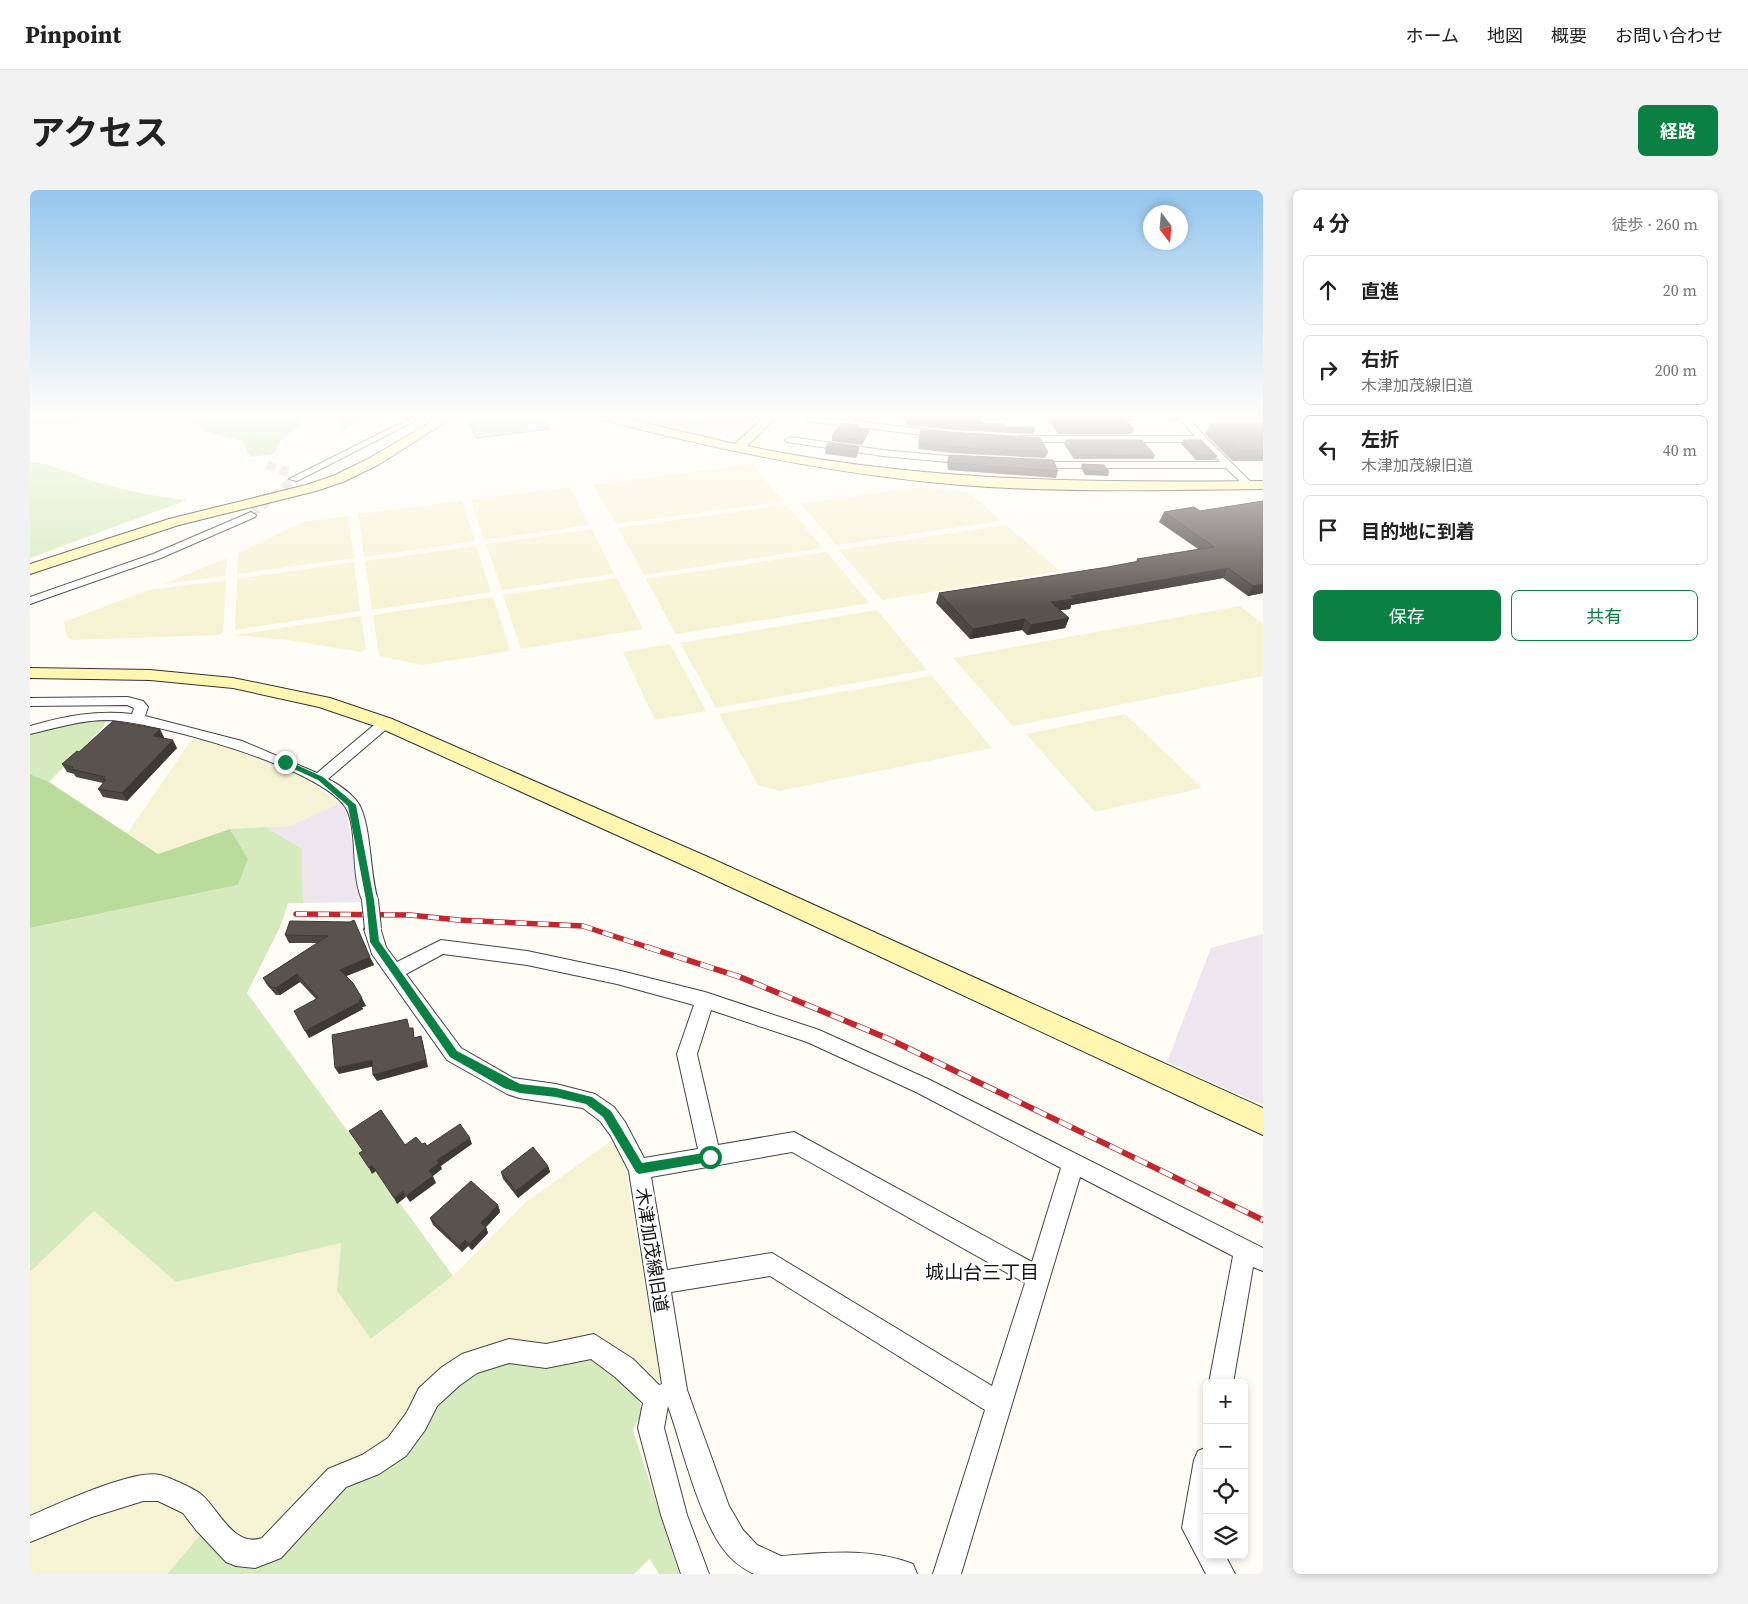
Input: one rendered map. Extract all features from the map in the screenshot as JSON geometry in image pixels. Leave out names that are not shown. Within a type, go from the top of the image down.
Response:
[{"type":"street","points":[[30,569],[174,522],[311,488],[333,481]]},
{"type":"street","points":[[974,481],[1080,486],[1256,485]]},
{"type":"street","points":[[30,602],[157,556],[251,515]]},
{"type":"street","points":[[30,673],[150,675],[233,683],[324,702],[386,723],[709,867],[1263,1122]]},
{"type":"street","points":[[30,702],[128,701],[141,707],[138,718]]},
{"type":"street","name":"木津加茂線旧道","points":[[30,730],[88,717],[138,718],[200,733],[285,762],[320,778],[352,805],[378,949],[454,1054],[513,1087],[556,1092],[588,1100],[607,1114],[639,1169],[658,1283],[666,1394],[718,1513],[733,1540],[747,1554],[763,1564],[781,1570],[858,1564],[903,1574]]},
{"type":"street","points":[[320,778],[386,723]]},
{"type":"street","points":[[395,971],[441,946],[527,958],[617,977],[705,1000],[812,1036],[923,1086],[1254,1256],[1222,1379]]},
{"type":"street","points":[[705,1000],[687,1054],[710,1157]]},
{"type":"street","points":[[639,1169],[794,1142],[1039,1278]]},
{"type":"street","points":[[947,1574],[1073,1164]]},
{"type":"street","points":[[658,1283],[772,1264],[1000,1404]]},
{"type":"street","points":[[30,1529],[92,1504],[143,1488],[160,1488],[192,1504],[205,1521],[236,1552],[255,1554],[271,1548],[337,1478],[370,1465],[397,1447],[416,1421],[428,1397],[451,1376],[471,1363],[509,1351],[546,1356],[594,1346],[624,1368],[666,1394],[651,1428],[674,1515],[695,1574]]},
{"type":"street","points":[[1203,1542],[1195,1528],[1205,1469]]},
{"type":"street","points":[[1212,1559],[1221,1574]]},
{"type":"shaded area","points":[[626,481],[766,481],[783,501],[616,524],[593,485]]},
{"type":"shaded area","points":[[570,487],[589,525],[484,540],[471,500]]},
{"type":"shaded area","points":[[919,487],[968,492],[1001,521],[837,545],[800,504]]},
{"type":"shaded area","points":[[462,501],[475,541],[364,557],[358,514]]},
{"type":"shaded area","points":[[787,505],[823,548],[644,575],[618,528]]},
{"type":"shaded area","points":[[348,516],[354,558],[237,574],[238,553],[303,522]]},
{"type":"shaded area","points":[[1006,525],[1060,571],[882,600],[839,550]]},
{"type":"shaded area","points":[[592,529],[614,574],[502,590],[486,544]]},
{"type":"shaded area","points":[[476,546],[491,592],[372,610],[365,561]]},
{"type":"shaded area","points":[[827,552],[869,603],[676,634],[646,579]]},
{"type":"shaded area","points":[[227,558],[226,576],[164,584]]},
{"type":"shaded area","points":[[354,562],[360,611],[235,630],[237,579]]},
{"type":"shaded area","points":[[617,578],[643,629],[521,649],[503,595]]},
{"type":"shaded area","points":[[226,580],[223,632],[218,635],[73,640],[67,638],[64,622],[149,590]]},
{"type":"shaded area","points":[[493,597],[510,651],[422,665],[379,656],[373,615]]},
{"type":"shaded area","points":[[1240,606],[1263,624],[1263,676],[1013,726],[953,658]]},
{"type":"shaded area","points":[[877,610],[927,670],[716,708],[680,643]]},
{"type":"shaded area","points":[[361,616],[366,649],[361,652],[288,640],[234,635]]},
{"type":"shaded area","points":[[670,644],[706,711],[655,720],[623,652]]},
{"type":"shaded area","points":[[932,676],[992,748],[779,791],[758,785],[719,714]]},
{"type":"shaded area","points":[[1125,714],[1202,788],[1095,812],[1026,734]]},
{"type":"shaded area","points":[[199,737],[286,769],[309,781],[339,803],[290,826],[230,829],[158,854],[127,834],[190,742]]},
{"type":"shaded area","points":[[339,803],[346,810],[362,902],[303,903],[302,849],[266,827],[290,826]]},
{"type":"shaded area","points":[[1263,934],[1263,1105],[1167,1062],[1211,948]]},
{"type":"shaded area","points":[[611,1141],[624,1161],[660,1378],[397,1439],[271,1540],[236,1544],[160,1481],[30,1522],[30,1272],[94,1211],[176,1282],[341,1243],[337,1291],[372,1339],[453,1276],[526,1202]]},
{"type":"shaded area","points":[[160,1494],[206,1528],[167,1574],[30,1574],[30,1536]]},
{"type":"green space","points":[[30,481],[92,481],[152,495],[187,500],[30,558]]},
{"type":"green space","points":[[92,720],[105,721],[104,726],[49,782],[30,774],[30,734]]},
{"type":"green space","points":[[30,774],[49,782],[158,854],[230,829],[248,859],[238,885],[30,928]]},
{"type":"green space","points":[[266,827],[302,849],[303,903],[288,903],[281,925],[247,993],[453,1276],[371,1339],[337,1291],[341,1243],[176,1282],[94,1211],[30,1272],[30,928],[238,885],[247,858],[230,829]]},
{"type":"green space","points":[[586,1352],[638,1395],[642,1412],[633,1430],[679,1574],[659,1574],[650,1559],[634,1574],[167,1574],[206,1528],[237,1559],[317,1504],[417,1427],[472,1368]]},
{"type":"building","points":[[1263,501],[1263,584],[1253,586],[1228,568],[1071,596],[1074,599],[1051,602],[1069,618],[1031,625],[1025,619],[973,629],[939,593],[1108,567],[1139,561],[1137,559],[1214,547],[1164,512],[1194,507],[1200,511]]},
{"type":"building","points":[[113,721],[160,729],[153,736],[173,740],[122,793],[98,789],[106,780],[103,779],[105,777],[71,769],[73,767],[62,764],[77,751],[79,752]]},
{"type":"building","points":[[354,920],[370,957],[340,970],[353,983],[362,998],[359,1000],[360,1002],[305,1031],[294,1011],[318,998],[297,974],[276,988],[271,987],[263,978],[328,936],[285,935],[290,921],[350,922]]},
{"type":"building","points":[[407,1019],[409,1028],[413,1028],[414,1038],[421,1036],[426,1060],[373,1075],[372,1060],[335,1068],[332,1035]]},
{"type":"building","points":[[381,1110],[405,1145],[416,1137],[422,1144],[425,1143],[427,1146],[460,1124],[470,1138],[437,1160],[439,1163],[429,1171],[433,1176],[406,1196],[403,1191],[394,1198],[372,1165],[369,1168],[359,1153],[363,1151],[349,1131]]},
{"type":"building","points":[[533,1147],[548,1166],[516,1191],[501,1172]]},
{"type":"building","points":[[471,1181],[498,1205],[481,1223],[486,1227],[469,1244],[465,1240],[459,1246],[430,1218]]},
{"type":"tunnel","points":[[251,515],[292,481]]},
{"type":"railway","points":[[296,914],[410,915],[458,920],[583,926],[650,948]]},
{"type":"railway","points":[[647,947],[740,977],[889,1039],[1263,1220]]},
{"type":"district","name":"城山台三丁目","points":[[982,1272]]},
{"type":"route","points":[[285,762],[320,778],[352,805],[370,900],[375,942],[378,949],[454,1054],[507,1084],[520,1089],[556,1092],[588,1100],[607,1114],[639,1169],[710,1157]]}]
